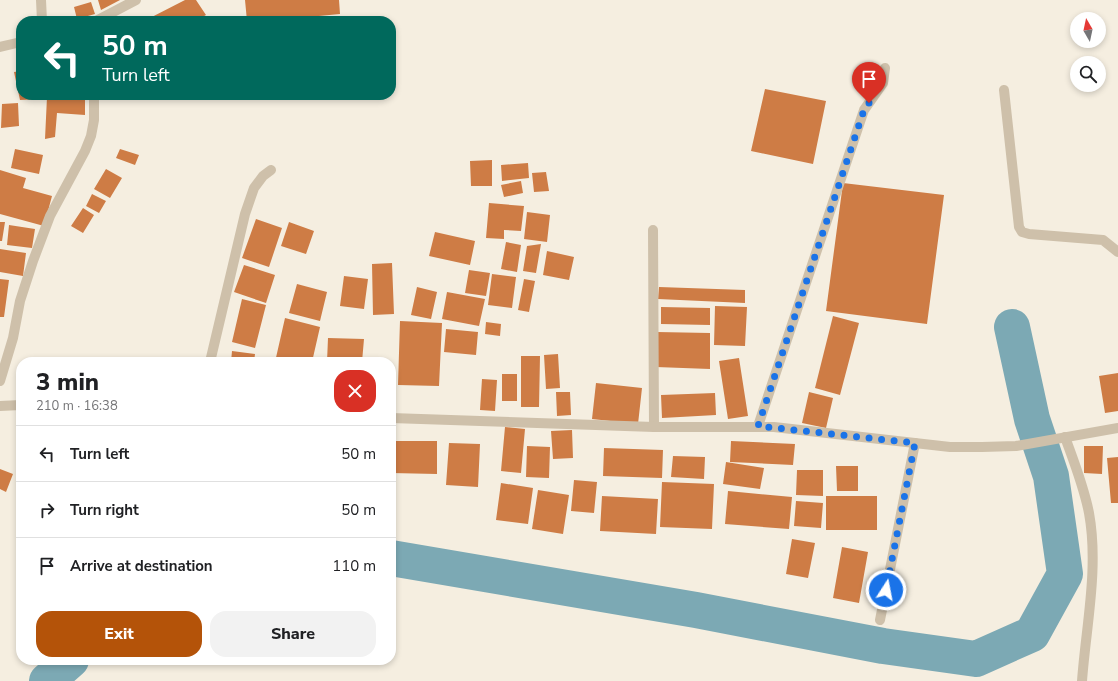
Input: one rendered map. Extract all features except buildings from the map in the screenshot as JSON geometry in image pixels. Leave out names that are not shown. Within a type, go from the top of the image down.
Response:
[{"type":"street","points":[[41,0],[42,16]]},
{"type":"street","points":[[106,16],[136,0]]},
{"type":"street","points":[[0,47],[16,43]]},
{"type":"street","points":[[758,426],[864,110],[883,83],[885,68]]},
{"type":"street","points":[[1004,90],[1019,227],[1022,232],[1029,234],[1103,240],[1118,252]]},
{"type":"street","points":[[0,380],[13,338],[20,301],[33,261],[50,216],[85,152],[94,120],[94,100]]},
{"type":"street","points":[[211,357],[245,214],[254,188],[263,176],[271,170]]},
{"type":"street","points":[[653,230],[654,427]]},
{"type":"street","points":[[0,406],[16,405]]},
{"type":"street","points":[[396,418],[654,427],[758,426],[950,447],[1016,446],[1118,428]]},
{"type":"street","points":[[1065,437],[1081,479],[1089,513],[1092,547],[1092,586],[1084,645],[1082,681]]},
{"type":"street","points":[[880,620],[915,443]]},
{"type":"waterway","points":[[396,559],[696,610],[883,646],[976,659],[1032,634],[1065,574],[1051,476],[1032,419],[1012,327]]},
{"type":"waterway","points":[[47,681],[65,665]]},
{"type":"route","points":[[869,103],[864,110],[758,426],[915,443],[886,590]]}]
